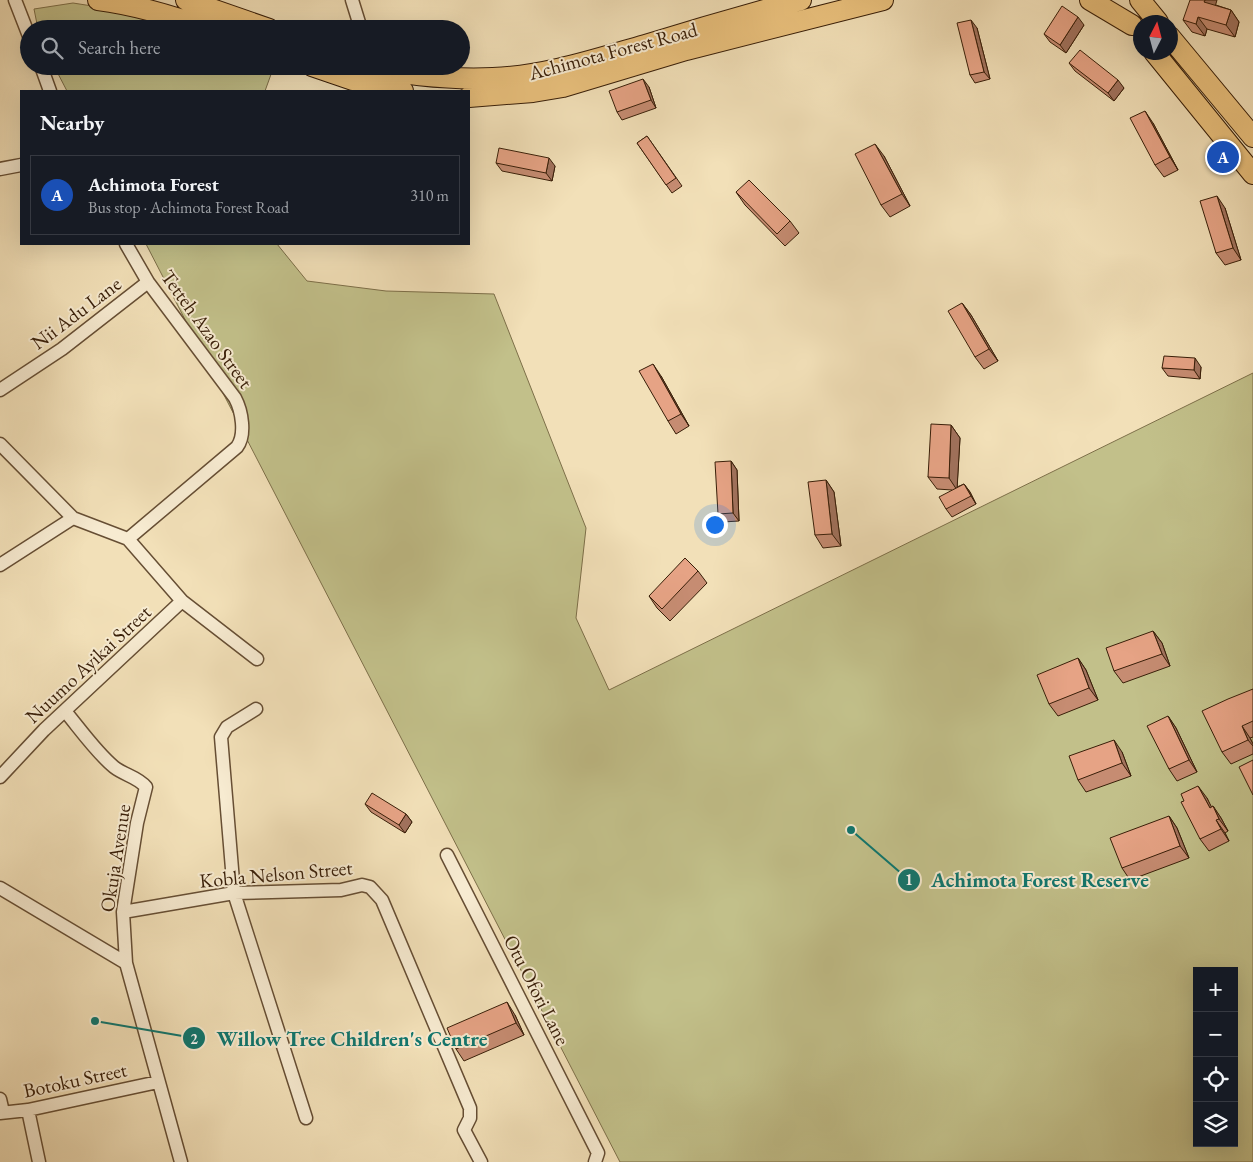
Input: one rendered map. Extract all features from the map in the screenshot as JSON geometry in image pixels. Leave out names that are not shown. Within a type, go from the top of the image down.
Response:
[{"type":"main road","points":[[98,0],[139,7],[185,20]]},
{"type":"main road","points":[[186,0],[243,20]]},
{"type":"main road","name":"Achimota Forest Road","points":[[417,75],[495,78],[532,74],[598,59],[801,0]]},
{"type":"main road","name":"Achimota Forest Road","points":[[470,97],[534,92],[563,87],[686,50],[883,0]]},
{"type":"main road","points":[[1090,0],[1133,29]]},
{"type":"main road","points":[[1110,0],[1133,27]]},
{"type":"main road","points":[[1140,0],[1152,15]]},
{"type":"main road","points":[[1178,47],[1253,137]]},
{"type":"main road","points":[[1160,60],[1253,174]]},
{"type":"main road","points":[[338,75],[398,90]]},
{"type":"street","points":[[14,0],[22,20]]},
{"type":"street","points":[[352,0],[358,20]]},
{"type":"street","points":[[44,75],[50,90]]},
{"type":"street","points":[[0,170],[20,165]]},
{"type":"street","name":"Tetteh Azao Street","points":[[127,245],[148,282],[235,398],[241,417],[242,439],[238,447],[128,539]]},
{"type":"street","name":"Nii Adu Lane","points":[[0,390],[62,349],[148,282]]},
{"type":"street","points":[[0,444],[73,518],[128,539],[182,601],[257,659]]},
{"type":"street","points":[[0,565],[73,518]]},
{"type":"street","name":"Nuumo Ayikai Street","points":[[0,776],[44,730],[182,601]]},
{"type":"street","points":[[256,709],[227,727],[220,737],[234,893],[306,1118]]},
{"type":"street","name":"Okuja Avenue","points":[[65,711],[114,766],[130,777],[141,780],[146,786],[137,823],[123,912],[126,963],[181,1162]]},
{"type":"street","name":"Otu Ofori Lane","points":[[447,855],[598,1153],[595,1162]]},
{"type":"street","name":"Kobla Nelson Street","points":[[123,912],[234,893],[341,890],[362,885],[370,887],[377,892],[382,900],[470,1108],[470,1118],[464,1130],[481,1162]]},
{"type":"street","points":[[0,888],[126,963]]},
{"type":"street","name":"Botoku Street","points":[[1,1112],[28,1110],[158,1082]]},
{"type":"street","points":[[0,1099],[1,1112]]},
{"type":"street","points":[[28,1110],[39,1162]]},
{"type":"shaded area","points":[[73,3],[137,13],[162,20],[36,20],[34,9]]},
{"type":"shaded area","points":[[59,75],[271,75],[265,90],[66,90]]},
{"type":"shaded area","points":[[147,245],[278,245],[307,281],[386,291],[494,294],[586,528],[576,618],[609,690],[1253,373],[1253,1162],[620,1162]]},
{"type":"building","points":[[1190,0],[1205,0],[1204,2],[1231,10],[1226,25],[1198,17],[1196,24],[1183,20]]},
{"type":"building","points":[[1062,6],[1078,17],[1060,45],[1044,34]]},
{"type":"building","points":[[971,20],[984,72],[970,75],[957,23]]},
{"type":"building","points":[[1080,50],[1118,80],[1108,93],[1069,63]]},
{"type":"building","points":[[643,79],[651,100],[617,112],[609,91]]},
{"type":"building","points":[[1145,111],[1170,157],[1155,165],[1130,118]]},
{"type":"building","points":[[647,136],[676,178],[666,185],[637,143]]},
{"type":"building","points":[[875,144],[902,194],[881,205],[855,154]]},
{"type":"building","points":[[499,148],[549,158],[546,173],[496,163]]},
{"type":"building","points":[[749,180],[790,221],[777,234],[736,192]]},
{"type":"building","points":[[1217,196],[1233,248],[1216,253],[1200,201]]},
{"type":"building","points":[[962,303],[989,349],[975,357],[948,311]]},
{"type":"building","points":[[1164,356],[1195,358],[1194,370],[1162,368]]},
{"type":"building","points":[[653,364],[681,414],[668,421],[639,371]]},
{"type":"building","points":[[931,424],[951,425],[949,478],[928,477]]},
{"type":"building","points":[[731,461],[733,513],[718,514],[715,462]]},
{"type":"building","points":[[826,480],[832,534],[815,535],[808,482]]},
{"type":"building","points":[[964,484],[971,496],[946,509],[939,497]]},
{"type":"building","points":[[685,558],[698,571],[662,609],[649,596]]},
{"type":"building","points":[[1153,631],[1162,654],[1114,671],[1106,648]]},
{"type":"building","points":[[1078,658],[1089,688],[1049,704],[1037,675]]},
{"type":"building","points":[[1253,689],[1253,721],[1242,726],[1248,740],[1222,752],[1202,711]]},
{"type":"building","points":[[1168,716],[1189,760],[1169,769],[1147,726]]},
{"type":"building","points":[[1114,740],[1122,763],[1078,780],[1069,756]]},
{"type":"building","points":[[1253,760],[1253,795],[1239,767]]},
{"type":"building","points":[[1198,786],[1210,808],[1213,806],[1219,819],[1216,820],[1221,829],[1200,839],[1181,802],[1184,801],[1181,794]]},
{"type":"building","points":[[372,793],[406,814],[399,825],[365,804]]},
{"type":"building","points":[[1169,816],[1180,846],[1122,868],[1110,838]]},
{"type":"building","points":[[507,1002],[516,1023],[456,1049],[447,1028]]},
{"type":"place","name":"Achimota Forest","points":[[1223,157]]},
{"type":"place","name":"Achimota Forest Reserve","points":[[851,830]]},
{"type":"place","name":"Willow Tree Children's Centre","points":[[95,1021]]}]
